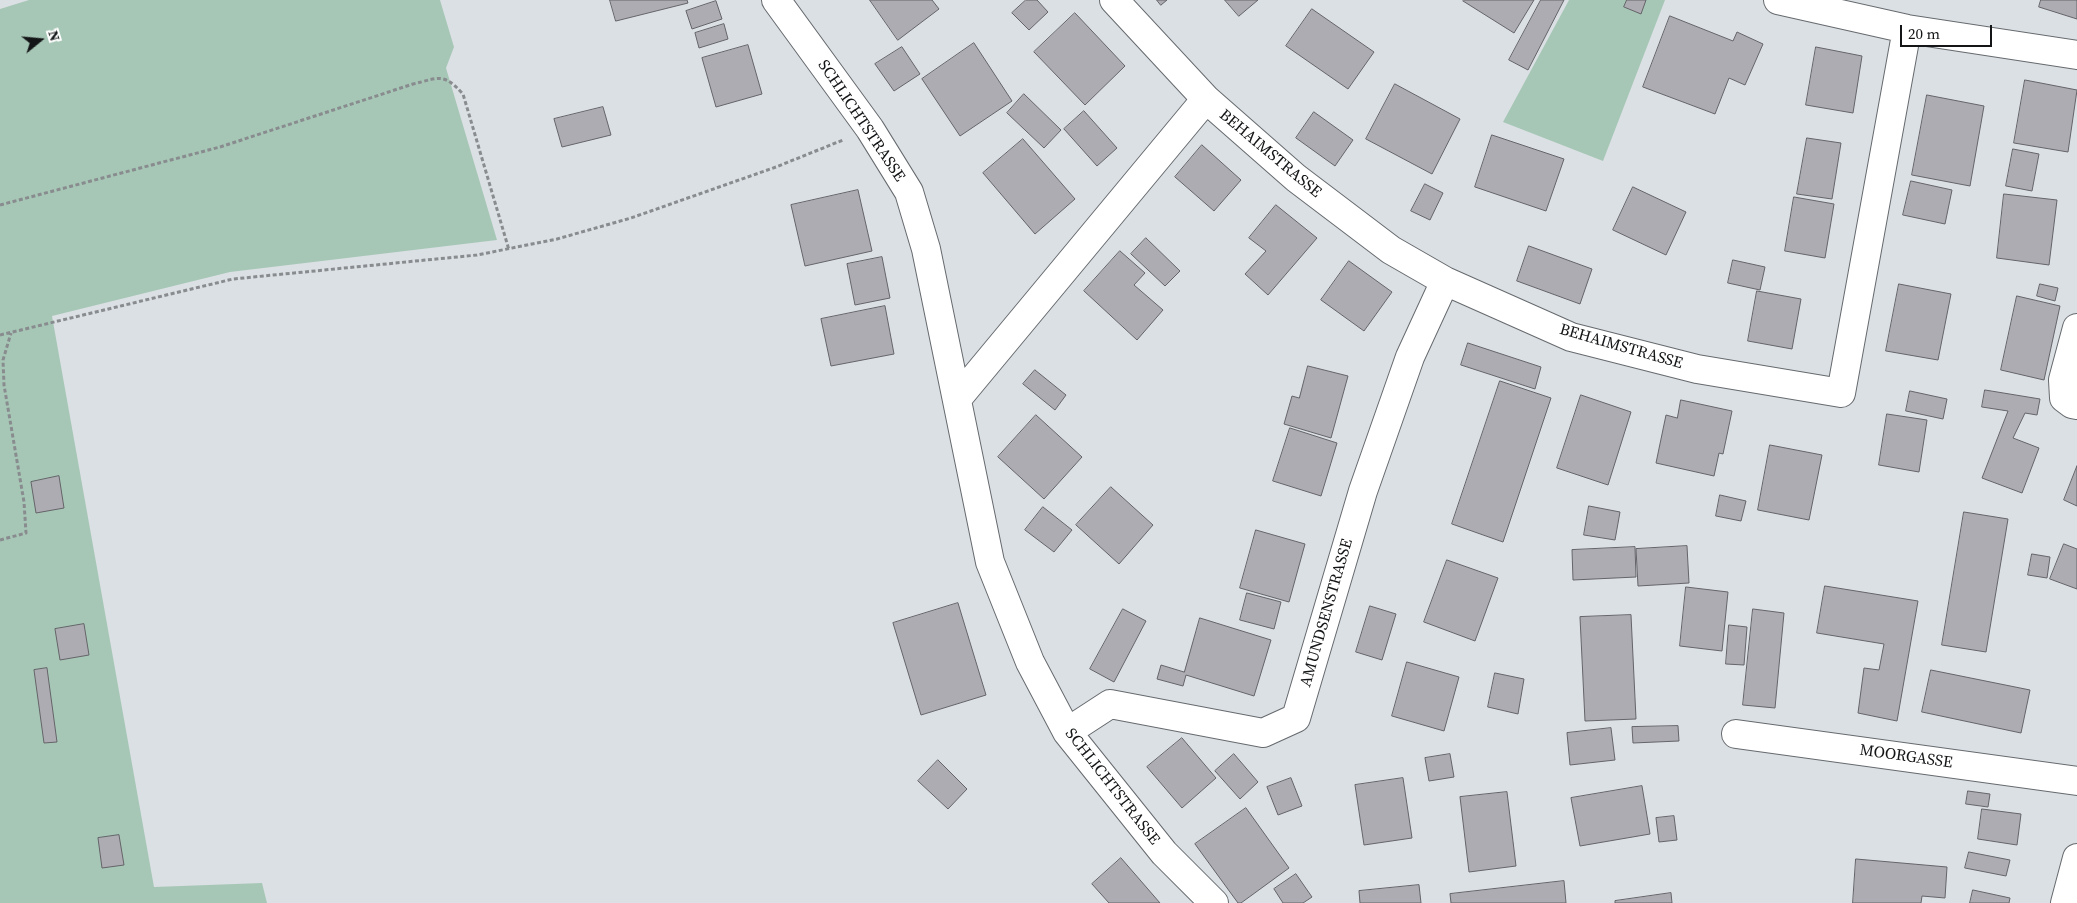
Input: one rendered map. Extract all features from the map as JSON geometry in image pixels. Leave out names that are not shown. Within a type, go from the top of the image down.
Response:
[{"type":"street","name":"SCHLICHTSTRASSE","points":[[776,0],[870,129],[909,192],[926,249],[990,562],[1030,662],[1066,732],[1164,853],[1214,903]]},
{"type":"street","name":"BEHAIMSTRASSE","points":[[1114,0],[1206,99],[1296,178],[1391,250],[1445,281],[1571,337],[1697,368],[1841,393],[1907,29]]},
{"type":"street","points":[[1778,0],[1907,29],[2077,55]]},
{"type":"street","points":[[957,399],[1206,99]]},
{"type":"street","name":"AMUNDSENSTRASSE","points":[[1066,732],[1110,704],[1263,733],[1296,718],[1363,491],[1410,357],[1445,281]]},
{"type":"street","points":[[2077,328],[2063,380],[2064,398],[2072,404],[2077,404]]},
{"type":"street","name":"MOORGASSE","points":[[1736,734],[2077,781]]},
{"type":"street","points":[[2066,903],[2077,858]]},
{"type":"path","points":[[0,205],[220,147],[413,84],[438,78],[451,80],[463,94],[509,250]]},
{"type":"path","points":[[0,335],[233,279],[477,255],[557,239],[630,218],[776,167],[870,129]]},
{"type":"path","points":[[0,540],[26,534],[24,502],[4,385],[3,360],[11,332]]},
{"type":"green space","points":[[29,0],[440,0],[454,47],[446,68],[497,240],[230,272],[52,316],[154,887],[262,883],[267,903],[0,903],[0,9]]},
{"type":"green space","points":[[1569,0],[1665,0],[1603,161],[1503,122]]},
{"type":"building","points":[[610,0],[687,0],[688,3],[616,21]]},
{"type":"building","points":[[870,0],[932,0],[939,9],[898,40]]},
{"type":"building","points":[[1026,0],[1037,0],[1048,12],[1029,30],[1012,13]]},
{"type":"building","points":[[1157,0],[1167,0],[1161,5]]},
{"type":"building","points":[[1225,0],[1258,0],[1239,16]]},
{"type":"building","points":[[1464,0],[1534,0],[1514,33]]},
{"type":"building","points":[[1541,0],[1564,0],[1528,70],[1509,60]]},
{"type":"building","points":[[1627,0],[1646,0],[1641,14],[1624,7]]},
{"type":"building","points":[[2041,0],[2077,0],[2077,19],[2039,7]]},
{"type":"building","points":[[716,1],[722,19],[692,29],[686,11]]},
{"type":"building","points":[[1312,9],[1374,52],[1348,89],[1286,46]]},
{"type":"building","points":[[1075,13],[1125,66],[1085,105],[1034,52]]},
{"type":"building","points":[[1670,16],[1733,41],[1737,32],[1763,44],[1745,85],[1729,78],[1715,114],[1643,87]]},
{"type":"building","points":[[724,24],[728,39],[699,48],[695,33]]},
{"type":"building","points":[[974,43],[1012,101],[960,136],[922,79]]},
{"type":"building","points":[[748,45],[762,94],[716,107],[702,58]]},
{"type":"building","points":[[902,47],[920,74],[894,91],[875,64]]},
{"type":"building","points":[[1816,47],[1862,56],[1853,113],[1806,105]]},
{"type":"building","points":[[2025,80],[2077,90],[2068,152],[2014,143]]},
{"type":"building","points":[[1395,84],[1460,119],[1432,174],[1366,139]]},
{"type":"building","points":[[1024,94],[1061,130],[1044,148],[1007,113]]},
{"type":"building","points":[[1927,95],[1984,106],[1970,186],[1912,175]]},
{"type":"building","points":[[603,107],[611,135],[562,147],[554,119]]},
{"type":"building","points":[[1084,111],[1117,148],[1097,166],[1064,129]]},
{"type":"building","points":[[1314,112],[1353,140],[1335,166],[1296,138]]},
{"type":"building","points":[[1492,135],[1564,159],[1546,211],[1475,187]]},
{"type":"building","points":[[1807,138],[1841,143],[1832,199],[1797,194]]},
{"type":"building","points":[[1023,139],[1075,199],[1035,234],[983,173]]},
{"type":"building","points":[[1202,145],[1241,180],[1214,211],[1175,177]]},
{"type":"building","points":[[2013,149],[2039,154],[2032,191],[2006,186]]},
{"type":"building","points":[[1911,181],[1952,190],[1945,224],[1903,215]]},
{"type":"building","points":[[1425,184],[1443,193],[1430,220],[1411,211]]},
{"type":"building","points":[[1633,187],[1686,212],[1666,255],[1613,230]]},
{"type":"building","points":[[858,190],[872,251],[805,266],[791,205]]},
{"type":"building","points":[[2004,194],[2057,200],[2049,265],[1997,258]]},
{"type":"building","points":[[1794,197],[1834,204],[1825,258],[1785,251]]},
{"type":"building","points":[[1276,205],[1317,238],[1268,295],[1245,274],[1266,251],[1249,238]]},
{"type":"building","points":[[1146,238],[1180,271],[1165,286],[1131,254]]},
{"type":"building","points":[[1529,246],[1592,269],[1580,304],[1517,281]]},
{"type":"building","points":[[1120,251],[1145,273],[1134,285],[1163,310],[1137,340],[1084,291]]},
{"type":"building","points":[[882,257],[890,298],[855,305],[847,264]]},
{"type":"building","points":[[1733,260],[1765,267],[1760,290],[1728,283]]},
{"type":"building","points":[[1349,261],[1392,292],[1364,331],[1321,300]]},
{"type":"building","points":[[1899,284],[1951,294],[1938,360],[1886,351]]},
{"type":"building","points":[[2040,284],[2058,288],[2055,301],[2037,296]]},
{"type":"building","points":[[1757,291],[1801,299],[1792,349],[1748,341]]},
{"type":"building","points":[[2017,296],[2060,306],[2044,380],[2001,370]]},
{"type":"building","points":[[885,306],[894,354],[831,366],[821,319]]},
{"type":"building","points":[[1468,343],[1541,367],[1535,389],[1461,365]]},
{"type":"building","points":[[1308,366],[1348,376],[1331,438],[1284,424],[1292,396],[1299,398]]},
{"type":"building","points":[[1035,370],[1066,395],[1055,410],[1023,384]]},
{"type":"building","points":[[1500,381],[1551,398],[1503,542],[1452,524]]},
{"type":"building","points":[[1985,390],[2040,399],[2037,415],[2025,413],[2013,438],[2039,448],[2022,493],[1982,478],[2008,411],[1982,407]]},
{"type":"building","points":[[1910,391],[1947,399],[1943,419],[1906,411]]},
{"type":"building","points":[[1581,395],[1631,412],[1608,485],[1557,468]]},
{"type":"building","points":[[1681,400],[1732,411],[1723,454],[1719,453],[1714,476],[1656,463],[1666,415],[1677,418]]},
{"type":"building","points":[[1887,414],[1927,420],[1919,472],[1879,465]]},
{"type":"building","points":[[1036,415],[1082,457],[1044,499],[998,457]]},
{"type":"building","points":[[1290,428],[1337,443],[1321,496],[1273,481]]},
{"type":"building","points":[[1770,445],[1822,455],[1809,520],[1758,510]]},
{"type":"building","points":[[2077,466],[2077,506],[2064,500]]},
{"type":"building","points":[[59,476],[64,508],[36,513],[31,482]]},
{"type":"building","points":[[1111,487],[1153,525],[1119,564],[1076,525]]},
{"type":"building","points":[[1720,495],[1746,501],[1741,521],[1716,516]]},
{"type":"building","points":[[1589,506],[1620,512],[1615,540],[1584,535]]},
{"type":"building","points":[[1043,507],[1072,530],[1054,552],[1025,530]]},
{"type":"building","points":[[1964,512],[2008,519],[1986,652],[1942,645]]},
{"type":"building","points":[[1256,530],[1305,544],[1289,602],[1240,588]]},
{"type":"building","points":[[2064,544],[2077,549],[2077,589],[2050,579]]},
{"type":"building","points":[[1687,546],[1689,583],[1638,586],[1636,549]]},
{"type":"building","points":[[1635,547],[1636,577],[1573,580],[1572,550]]},
{"type":"building","points":[[2032,554],[2050,557],[2047,578],[2028,575]]},
{"type":"building","points":[[1447,560],[1498,578],[1475,641],[1424,622]]},
{"type":"building","points":[[1825,586],[1918,601],[1897,721],[1858,713],[1864,668],[1879,670],[1884,644],[1817,633]]},
{"type":"building","points":[[1686,587],[1728,592],[1722,651],[1680,646]]},
{"type":"building","points":[[1247,593],[1281,602],[1274,629],[1240,620]]},
{"type":"building","points":[[958,603],[986,695],[921,715],[893,623]]},
{"type":"building","points":[[1370,606],[1396,614],[1382,660],[1356,652]]},
{"type":"building","points":[[1123,609],[1146,621],[1114,682],[1090,669]]},
{"type":"building","points":[[1753,609],[1784,613],[1775,708],[1743,705]]},
{"type":"building","points":[[1631,615],[1636,719],[1585,721],[1580,617]]},
{"type":"building","points":[[1200,618],[1271,640],[1254,696],[1186,675],[1183,686],[1157,679],[1161,665],[1184,672]]},
{"type":"building","points":[[84,624],[89,655],[60,660],[55,629]]},
{"type":"building","points":[[1729,625],[1747,627],[1744,665],[1726,664]]},
{"type":"building","points":[[1407,662],[1459,677],[1444,731],[1392,716]]},
{"type":"building","points":[[47,668],[57,742],[44,743],[34,670]]},
{"type":"building","points":[[1931,670],[2030,690],[2021,733],[1922,712]]},
{"type":"building","points":[[1495,673],[1524,679],[1518,714],[1488,707]]},
{"type":"building","points":[[1678,726],[1679,741],[1633,743],[1632,727]]},
{"type":"building","points":[[1611,728],[1615,760],[1570,765],[1567,733]]},
{"type":"building","points":[[1182,738],[1216,778],[1182,808],[1147,767]]},
{"type":"building","points":[[1234,754],[1258,782],[1240,799],[1215,771]]},
{"type":"building","points":[[1450,754],[1454,777],[1429,781],[1425,758]]},
{"type":"building","points":[[938,760],[967,789],[948,809],[918,781]]},
{"type":"building","points":[[1291,778],[1302,806],[1278,815],[1267,787]]},
{"type":"building","points":[[1403,778],[1412,838],[1364,845],[1355,785]]},
{"type":"building","points":[[1642,786],[1650,834],[1580,846],[1571,798]]},
{"type":"building","points":[[1968,791],[1990,794],[1988,807],[1966,804]]},
{"type":"building","points":[[1507,792],[1516,866],[1469,872],[1460,797]]},
{"type":"building","points":[[1246,808],[1289,868],[1241,903],[1238,903],[1195,844]]},
{"type":"building","points":[[1982,809],[2021,814],[2017,845],[1978,839]]},
{"type":"building","points":[[1674,816],[1677,840],[1659,842],[1656,818]]},
{"type":"building","points":[[119,835],[124,865],[102,868],[98,838]]},
{"type":"building","points":[[1969,852],[2010,860],[2006,876],[1965,868]]},
{"type":"building","points":[[1121,858],[1160,903],[1109,903],[1092,884]]},
{"type":"building","points":[[1856,859],[1947,867],[1945,898],[1922,896],[1921,903],[1853,903]]},
{"type":"building","points":[[1296,874],[1312,897],[1303,903],[1283,903],[1274,889]]},
{"type":"building","points":[[1564,881],[1566,903],[1451,903],[1450,894]]},
{"type":"building","points":[[1419,885],[1421,903],[1360,903],[1359,891]]},
{"type":"building","points":[[1973,890],[2010,898],[2009,903],[1970,903]]},
{"type":"building","points":[[1671,893],[1672,903],[1615,903],[1615,901]]}]
